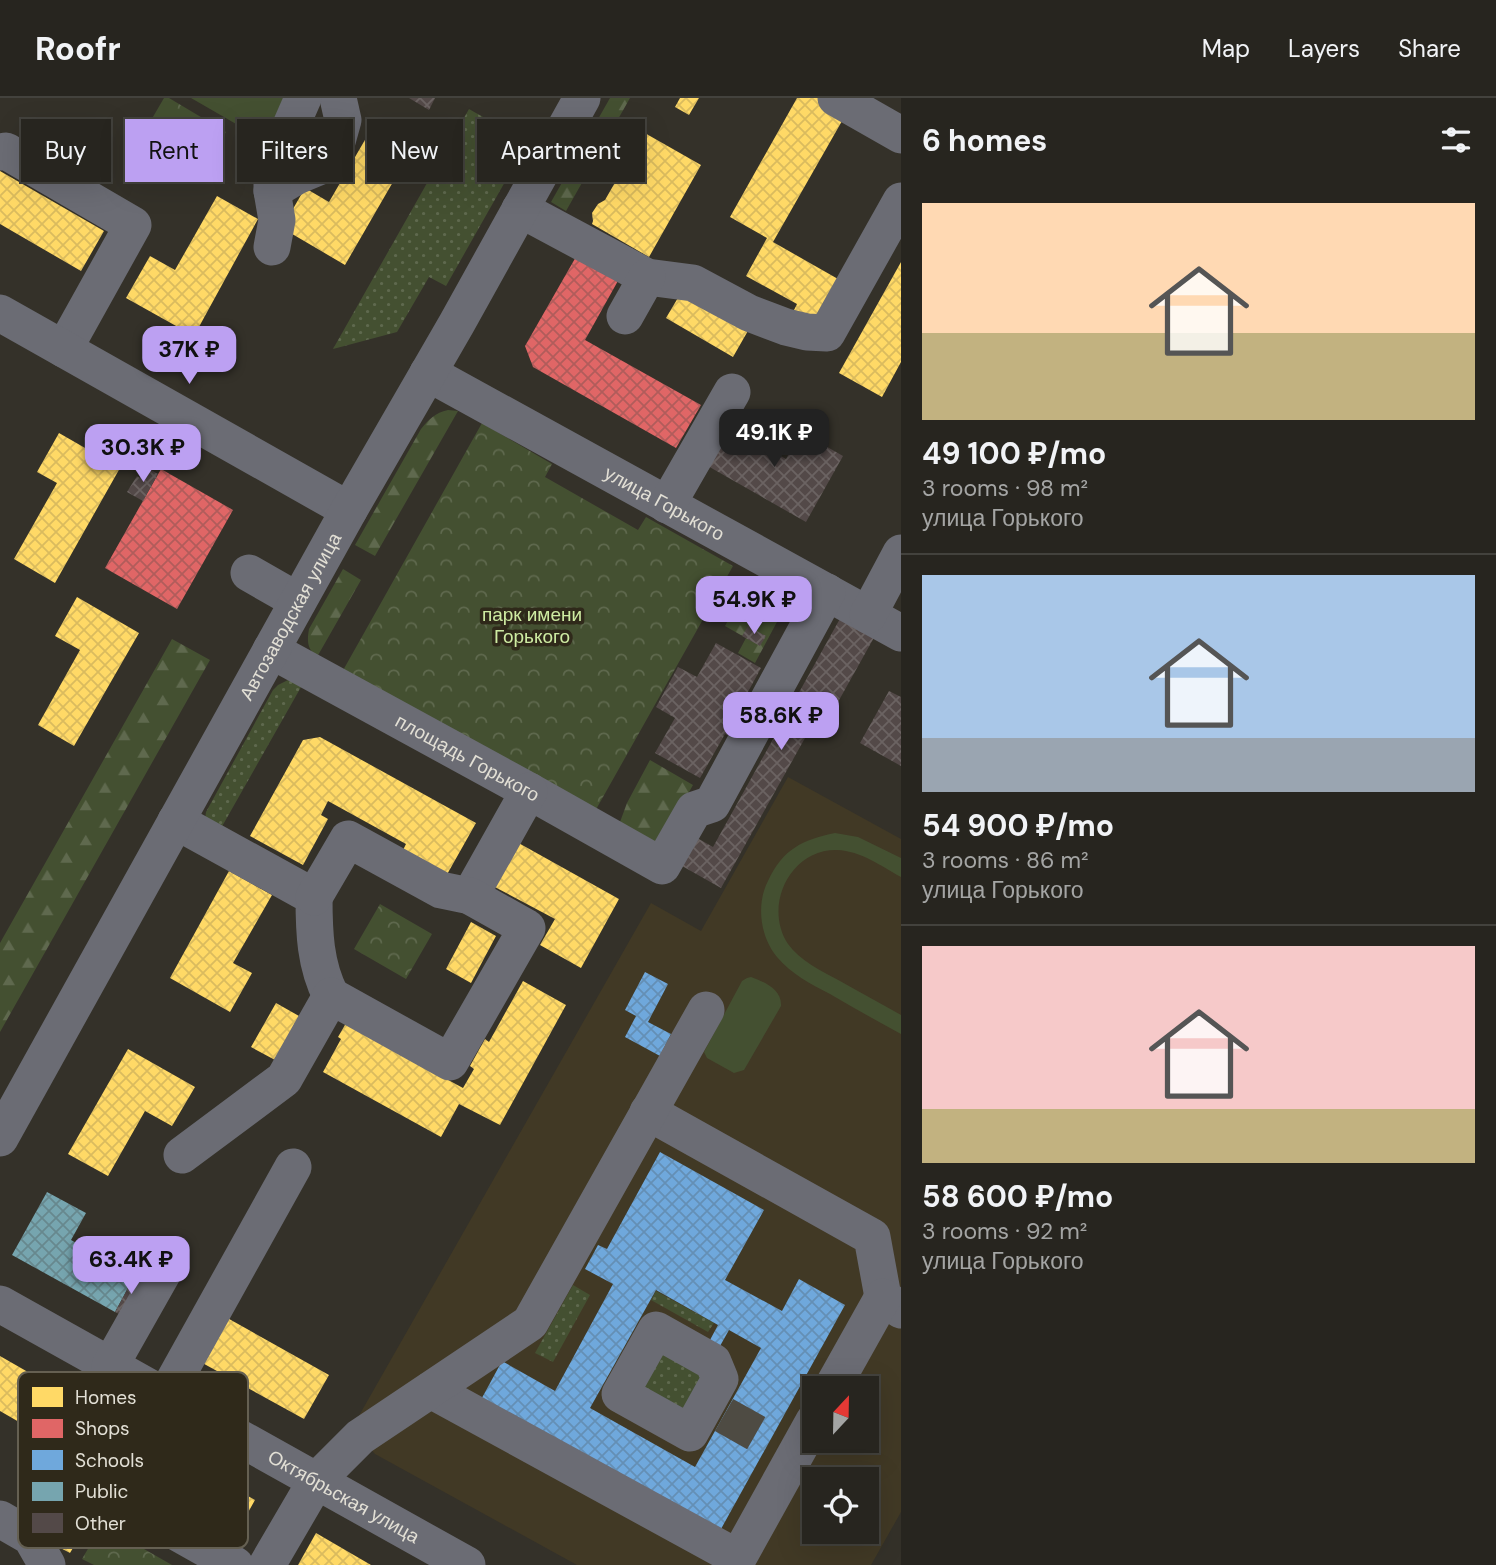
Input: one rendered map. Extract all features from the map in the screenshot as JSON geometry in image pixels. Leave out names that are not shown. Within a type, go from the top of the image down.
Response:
[{"type":"street","points":[[272,247],[276,220],[272,169],[303,98]]},
{"type":"street","points":[[272,191],[321,166],[336,145],[343,120],[338,98]]},
{"type":"street","name":"Автозаводская улица","points":[[0,1138],[298,601],[582,98]]},
{"type":"street","points":[[836,98],[901,135]]},
{"type":"street","points":[[0,152],[6,151],[133,225],[64,349]]},
{"type":"street","points":[[520,209],[647,277],[693,283],[748,313],[807,332],[818,348],[901,201]]},
{"type":"street","points":[[625,316],[647,277]]},
{"type":"street","points":[[0,313],[349,510]]},
{"type":"street","name":"улица Горького","points":[[428,373],[901,633]]},
{"type":"street","points":[[667,505],[732,392]]},
{"type":"street","points":[[868,615],[901,553]]},
{"type":"street","points":[[249,573],[298,601]]},
{"type":"street","name":"площадь Горького","points":[[271,650],[662,866],[694,810],[712,804],[827,592]]},
{"type":"street","points":[[470,896],[529,791]]},
{"type":"street","points":[[176,821],[314,898]]},
{"type":"street","points":[[348,839],[441,890],[470,896],[527,928],[450,1062],[331,996],[322,978],[314,934],[314,898],[348,839]]},
{"type":"street","points":[[182,1154],[284,1079],[331,996]]},
{"type":"street","points":[[267,1565],[316,1481],[360,1437],[530,1323],[706,1010]]},
{"type":"street","points":[[649,1112],[872,1237],[892,1303],[840,1376]]},
{"type":"street","points":[[179,1372],[293,1167]]},
{"type":"street","points":[[110,1366],[166,1266]]},
{"type":"street","name":"Октябрьская улица","points":[[0,1304],[121,1372]]},
{"type":"street","points":[[431,1390],[738,1558],[792,1436]]},
{"type":"street","name":"Октябрьская улица","points":[[248,1443],[467,1565]]},
{"type":"street","points":[[0,1519],[18,1529]]},
{"type":"street","points":[[38,1548],[47,1565]]},
{"type":"street","points":[[205,1548],[235,1565]]},
{"type":"shaded area","points":[[788,777],[901,839],[901,1512],[871,1565],[577,1565],[375,1454],[352,1428],[651,903],[701,931]]},
{"type":"green space","points":[[164,98],[169,98],[204,119],[152,119]]},
{"type":"green space","points":[[191,98],[288,98],[276,119],[237,119],[237,124]]},
{"type":"green space","points":[[610,98],[630,98],[618,119],[598,119]]},
{"type":"green space","points":[[469,109],[486,119],[477,119],[477,182],[505,182],[446,286],[429,277],[397,332],[333,349],[428,182],[463,182],[463,120]]},
{"type":"green space","points":[[562,182],[582,182],[566,211],[551,202]]},
{"type":"green space","points":[[448,410],[458,411],[375,556],[355,545],[421,429],[433,417]]},
{"type":"green space","name":"парк имени Горького","points":[[482,423],[552,464],[545,477],[638,530],[646,517],[733,566],[594,813],[341,674]]},
{"type":"green space","points":[[343,569],[361,580],[317,657],[308,645],[309,629]]},
{"type":"green space","points":[[755,578],[787,594],[794,588],[802,595],[802,610],[791,604],[786,605],[755,663],[738,653],[746,638],[725,626],[746,588]]},
{"type":"green space","points":[[172,639],[210,660],[0,1032],[0,943]]},
{"type":"green space","points":[[292,678],[305,680],[220,830],[205,819],[206,812],[273,690]]},
{"type":"green space","points":[[650,760],[693,785],[655,852],[620,822]]},
{"type":"green space","points":[[835,833],[858,837],[901,858],[901,877],[854,853],[837,850],[820,852],[794,869],[786,882],[778,913],[781,929],[788,944],[805,961],[901,1015],[901,1034],[795,974],[777,957],[767,940],[762,920],[762,900],[774,870],[787,854],[803,843]]},
{"type":"green space","points":[[380,904],[432,934],[406,979],[354,949]]},
{"type":"green space","points":[[751,977],[775,991],[781,1000],[781,1006],[744,1070],[734,1073],[707,1058],[704,1052],[742,981]]},
{"type":"green space","points":[[573,1285],[590,1295],[553,1362],[535,1353]]},
{"type":"green space","points":[[656,1291],[714,1323],[708,1332],[651,1300]]},
{"type":"green space","points":[[656,1346],[707,1375],[686,1413],[634,1384]]},
{"type":"green space","points":[[88,1548],[142,1548],[172,1565],[94,1565],[82,1559]]},
{"type":"building: Homes","points":[[680,98],[699,98],[689,115],[675,107]]},
{"type":"building: Homes","points":[[797,98],[819,98],[846,114],[773,242],[838,279],[817,316],[811,320],[794,310],[797,304],[746,276],[767,238],[730,217]]},
{"type":"building: Homes","points":[[645,133],[701,165],[649,257],[592,224],[592,213],[598,204],[605,200],[615,182],[645,182]]},
{"type":"building: Homes","points":[[367,136],[367,182],[393,182],[345,265],[282,228],[305,188],[329,202],[341,182],[353,182],[353,161]]},
{"type":"building: Homes","points":[[0,171],[104,231],[81,271],[0,224]]},
{"type":"building: Homes","points":[[217,196],[258,219],[194,336],[126,298],[150,256],[175,270]]},
{"type":"building: Homes","points":[[901,262],[901,362],[882,397],[839,373]]},
{"type":"building: Homes","points":[[682,291],[749,329],[733,357],[666,318]]},
{"type":"building: Homes","points":[[59,433],[120,468],[55,583],[14,559],[57,483],[37,472]]},
{"type":"building: Homes","points":[[77,597],[139,633],[74,746],[38,725],[80,650],[55,636]]},
{"type":"building: Homes","points":[[320,737],[476,823],[445,878],[401,854],[406,844],[328,801],[321,815],[328,819],[303,865],[250,836],[303,740]]},
{"type":"building: Homes","points":[[515,841],[619,899],[581,968],[540,945],[555,919],[491,885]]},
{"type":"building: Homes","points":[[229,871],[272,895],[233,963],[252,973],[230,1012],[170,978]]},
{"type":"building: Homes","points":[[471,922],[496,936],[471,983],[446,969]]},
{"type":"building: Homes","points":[[523,981],[566,1005],[500,1125],[459,1104],[441,1137],[323,1072],[349,1018],[406,1057],[463,1088],[474,1069],[470,1066],[485,1039],[489,1042]]},
{"type":"building: Homes","points":[[276,1003],[299,1016],[275,1060],[251,1047]]},
{"type":"building: Homes","points":[[128,1049],[195,1087],[172,1126],[145,1111],[108,1176],[68,1154]]},
{"type":"building: Homes","points":[[222,1315],[329,1375],[304,1419],[248,1388],[248,1372],[219,1372],[197,1360]]},
{"type":"building: Homes","points":[[0,1356],[28,1372],[18,1372],[18,1421],[0,1411]]},
{"type":"building: Homes","points":[[248,1496],[255,1500],[248,1512]]},
{"type":"building: Homes","points":[[316,1533],[371,1565],[298,1565]]},
{"type":"building: Homes","points":[[60,1548],[73,1548],[70,1553]]},
{"type":"building: Shops","points":[[577,255],[619,279],[585,340],[701,405],[676,448],[533,367],[525,346]]},
{"type":"building: Shops","points":[[161,469],[233,510],[177,609],[105,568]]},
{"type":"building: Schools","points":[[645,972],[668,984],[648,1022],[671,1034],[660,1056],[625,1037],[636,1016],[625,1010]]},
{"type":"building: Schools","points":[[660,1152],[764,1210],[725,1280],[782,1311],[799,1279],[845,1305],[806,1376],[802,1376],[802,1383],[716,1538],[477,1407],[502,1361],[555,1391],[613,1284],[585,1269],[598,1245],[607,1249]],"holes":[[[656,1290],[718,1325],[710,1340],[720,1346],[729,1330],[761,1348],[695,1467],[590,1408]]]},
{"type":"building: Public","points":[[47,1192],[86,1213],[71,1240],[135,1275],[115,1312],[12,1255]]},
{"type":"building: Other","points":[[409,98],[435,98],[429,110]]},
{"type":"building: Other","points":[[721,422],[786,459],[801,432],[843,456],[806,522],[699,461]]},
{"type":"building: Other","points":[[146,467],[158,474],[143,501],[127,492]]},
{"type":"building: Other","points":[[842,615],[876,634],[838,702],[828,697],[721,888],[675,862],[690,834],[713,847]]},
{"type":"building: Other","points":[[748,626],[766,636],[760,646],[742,636]]},
{"type":"building: Other","points":[[716,643],[761,668],[737,712],[748,718],[736,740],[725,734],[700,778],[655,753],[675,718],[656,707],[678,667],[697,677]]},
{"type":"building: Other","points":[[889,691],[901,697],[901,766],[860,743]]},
{"type":"building: Other","points":[[135,1275],[147,1281],[127,1318],[115,1312]]},
{"type":"tunnel","points":[[724,1415],[770,1441]]}]
